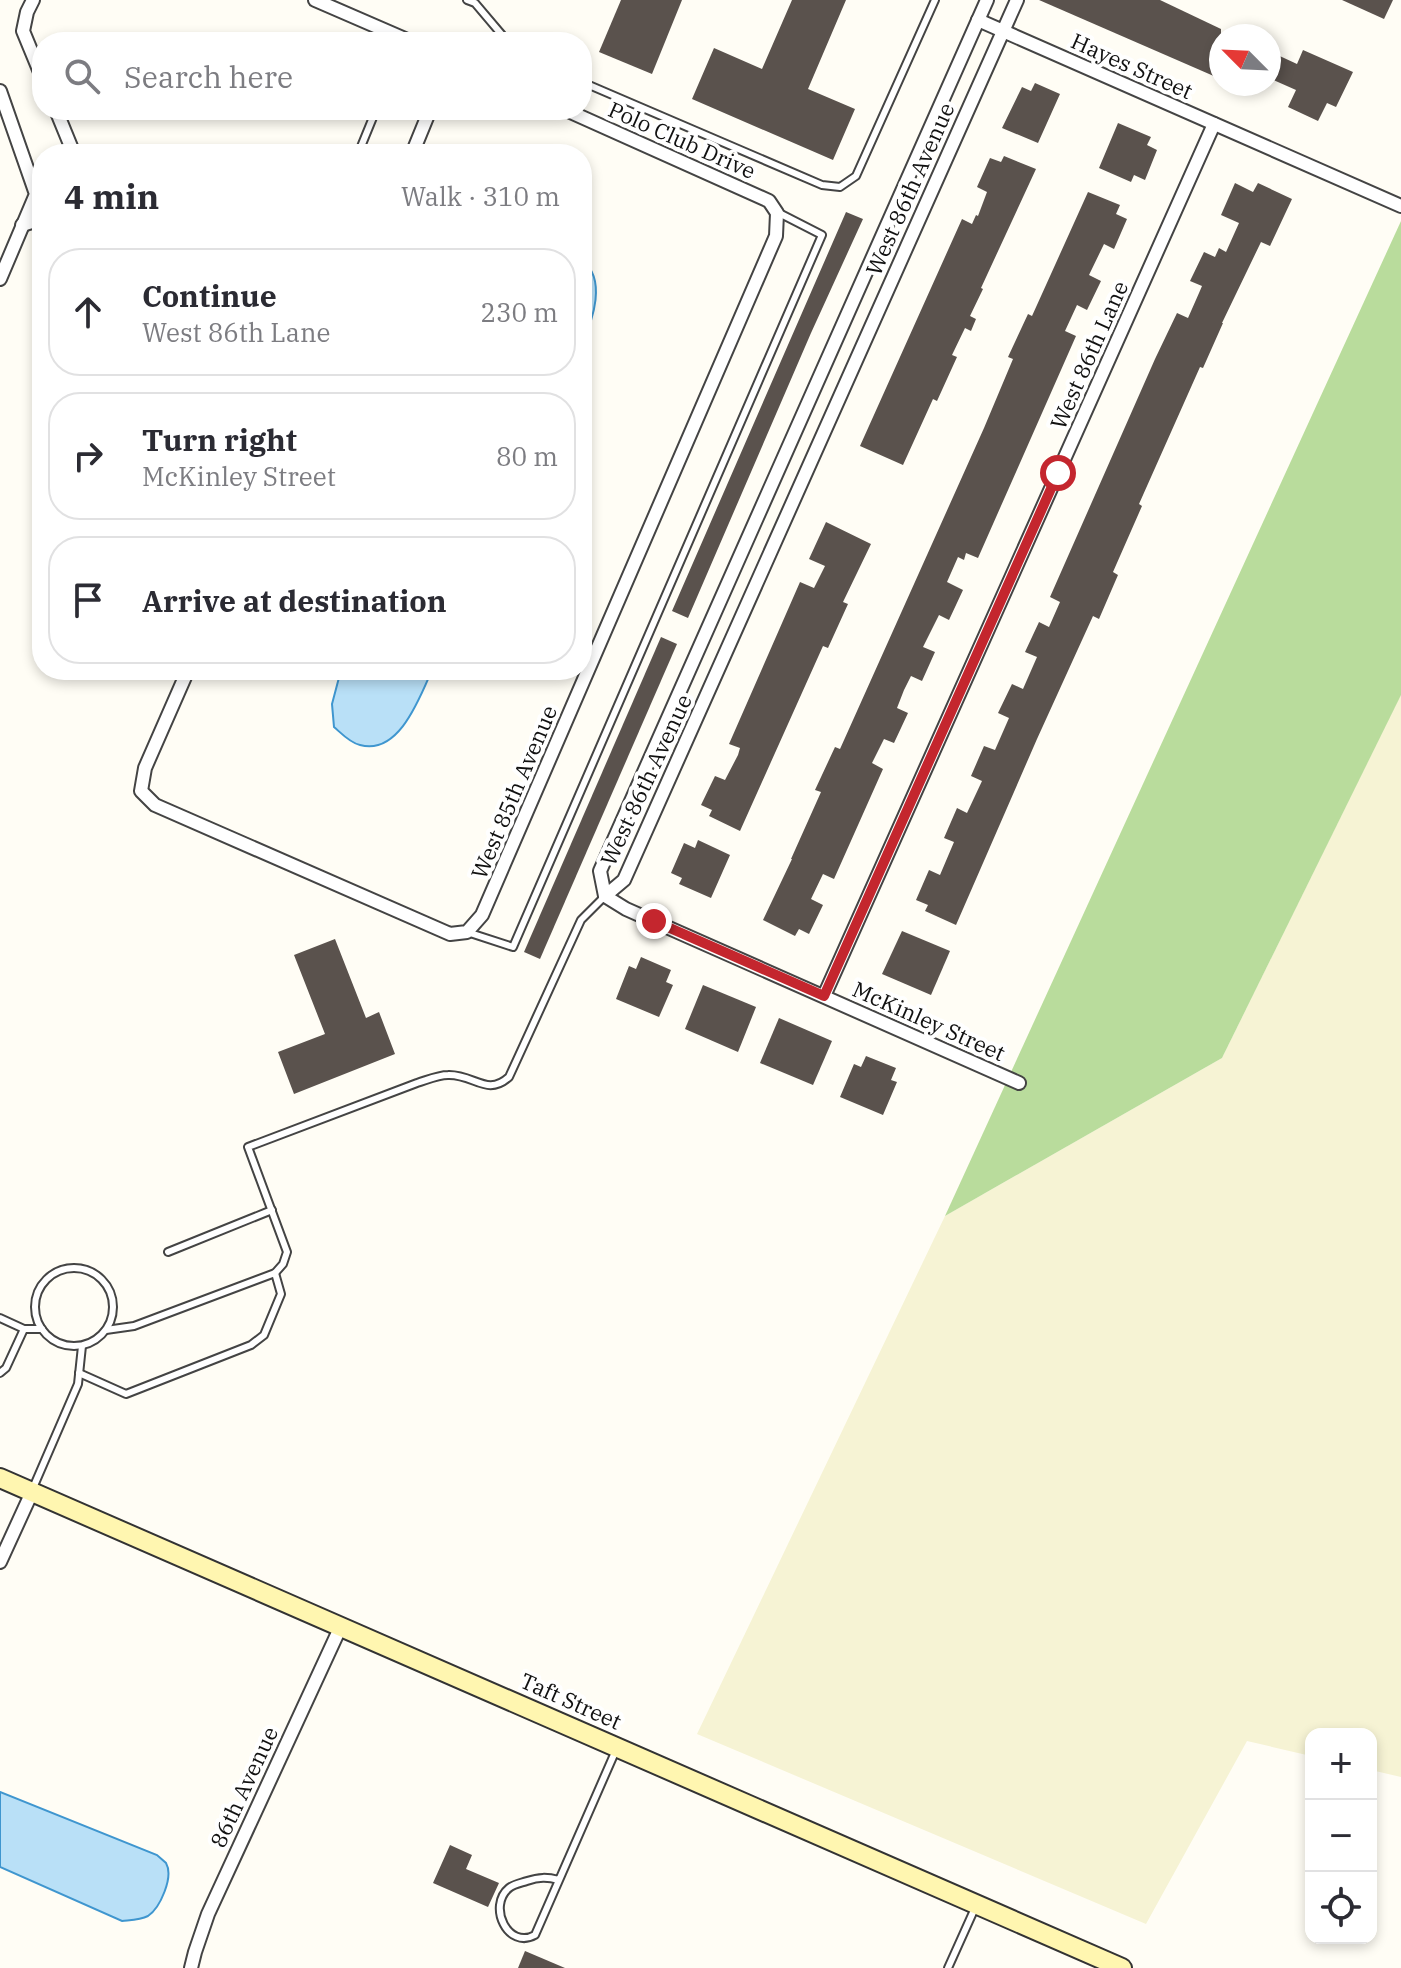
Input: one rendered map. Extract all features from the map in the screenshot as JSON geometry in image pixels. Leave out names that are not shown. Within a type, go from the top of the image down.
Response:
[{"type":"main road","name":"Taft Street","points":[[0,1478],[1122,1968]]},
{"type":"street","points":[[32,53],[23,31],[33,0]]},
{"type":"street","points":[[315,0],[388,32]]},
{"type":"street","name":"West 86th Avenue","points":[[987,0],[600,871],[605,896],[624,880],[1017,0]]},
{"type":"street","name":"Hayes Street","points":[[978,20],[1401,206]]},
{"type":"street","points":[[0,91],[32,183]]},
{"type":"street","points":[[60,120],[70,144]]},
{"type":"street","points":[[416,144],[426,120]]},
{"type":"street","name":"Polo Club Drive","points":[[588,120],[769,201],[777,213]]},
{"type":"street","name":"West 86th Lane","points":[[824,996],[1214,124]]},
{"type":"street","points":[[0,279],[32,203]]},
{"type":"street","name":"West 85th Avenue","points":[[592,661],[776,236],[777,213]]},
{"type":"street","points":[[22,225],[32,222]]},
{"type":"street","points":[[184,680],[145,768],[141,791],[155,805],[450,934],[467,932]]},
{"type":"street","name":"West 85th Avenue","points":[[467,932],[482,915],[584,680]]},
{"type":"street","name":"McKinley Street","points":[[605,896],[626,909],[1019,1083]]},
{"type":"street","points":[[0,1562],[32,1492]]},
{"type":"street","name":"86th Avenue","points":[[191,1968],[208,1914],[341,1626]]},
{"type":"lane","points":[[467,0],[475,3],[500,32]]},
{"type":"lane","points":[[592,86],[822,185],[840,187],[856,176],[935,0]]},
{"type":"lane","points":[[362,144],[372,120]]},
{"type":"lane","points":[[467,932],[513,947],[822,235],[777,213]]},
{"type":"lane","points":[[106,1330],[134,1326],[275,1273],[283,1264],[287,1252],[248,1147],[445,1074],[464,1076],[487,1086],[500,1085],[509,1077],[581,920],[605,896]]},
{"type":"lane","points":[[168,1252],[272,1210]]},
{"type":"lane","points":[[68,1268],[81,1268],[104,1281],[113,1305],[112,1318],[106,1330],[82,1346],[70,1346],[49,1338],[36,1318],[35,1304],[45,1281],[68,1268]]},
{"type":"lane","points":[[79,1373],[126,1394],[251,1345],[264,1335],[281,1294],[275,1273]]},
{"type":"lane","points":[[0,1318],[24,1329],[42,1329]]},
{"type":"lane","points":[[0,1373],[6,1368],[24,1329]]},
{"type":"lane","points":[[32,1492],[78,1384],[82,1346]]},
{"type":"lane","points":[[559,1880],[539,1877],[508,1889],[501,1899],[499,1910],[511,1934],[521,1939],[535,1935],[559,1880],[617,1747]]},
{"type":"lane","points":[[948,1968],[976,1904]]},
{"type":"shaded area","points":[[1401,694],[1401,1777],[1377,1771],[1377,1728],[1305,1728],[1305,1755],[1247,1741],[1146,1924],[697,1734],[945,1216],[1222,1058]]},
{"type":"green space","points":[[1401,221],[1401,695],[1222,1058],[945,1216]]},
{"type":"water","points":[[592,273],[596,289],[592,316]]},
{"type":"water","points":[[338,680],[428,680],[406,722],[386,742],[374,746],[353,742],[334,727],[332,704]]},
{"type":"water","points":[[0,1792],[157,1855],[166,1863],[168,1876],[164,1892],[153,1912],[135,1920],[122,1921],[0,1867]]},
{"type":"building","points":[[621,0],[682,0],[652,74],[599,52]]},
{"type":"building","points":[[792,0],[846,0],[808,89],[855,109],[833,160],[692,99],[714,48],[762,69]]},
{"type":"building","points":[[1039,0],[1160,0],[1210,24],[1209,74]]},
{"type":"building","points":[[1342,0],[1393,0],[1384,19]]},
{"type":"building","points":[[1303,50],[1353,72],[1336,107],[1327,103],[1318,121],[1288,107],[1296,90],[1281,83],[1281,57],[1297,64]]},
{"type":"building","points":[[1035,83],[1060,94],[1038,143],[1002,128],[1022,87],[1031,91]]},
{"type":"building","points":[[1118,123],[1151,137],[1147,145],[1157,150],[1145,180],[1134,175],[1131,182],[1099,168]]},
{"type":"building","points":[[1004,156],[1036,169],[981,288],[970,316],[976,319],[971,331],[965,328],[952,355],[957,357],[937,401],[933,399],[903,465],[860,446],[962,219],[972,224],[978,216],[987,192],[977,187],[990,158],[1001,162]]},
{"type":"building","points":[[1235,183],[1253,192],[1258,183],[1292,199],[1270,246],[1261,242],[1203,368],[1200,367],[1139,504],[1142,506],[1113,572],[1118,575],[1099,619],[1093,616],[956,925],[925,911],[928,905],[916,900],[929,870],[940,875],[954,842],[944,838],[957,808],[967,813],[982,781],[971,776],[984,746],[995,750],[1009,718],[998,713],[1012,684],[1023,689],[1037,657],[1025,652],[1039,622],[1049,627],[1060,602],[1050,597],[1155,359],[1177,313],[1188,318],[1202,286],[1190,281],[1204,252],[1215,257],[1219,248],[1226,252],[1239,223],[1221,215]]},
{"type":"building","points":[[1088,192],[1120,205],[1116,214],[1127,219],[1114,249],[1104,244],[1089,275],[1101,281],[1087,310],[1077,305],[1065,331],[1076,336],[978,558],[966,553],[964,560],[958,557],[947,582],[963,590],[949,620],[939,615],[923,647],[935,652],[922,681],[911,676],[904,690],[897,708],[908,713],[894,743],[884,739],[872,763],[883,769],[834,879],[823,874],[811,899],[823,905],[809,934],[799,929],[795,936],[763,920],[821,792],[815,790],[835,747],[840,749],[984,428],[1013,359],[1008,357],[1028,314],[1032,316]]},
{"type":"building","points":[[846,212],[863,219],[688,618],[672,611]]},
{"type":"building","points":[[826,522],[871,544],[843,602],[848,604],[828,648],[823,646],[740,831],[709,816],[712,810],[701,805],[715,776],[725,780],[738,755],[740,748],[729,744],[800,582],[814,588],[825,566],[809,559]]},
{"type":"building","points":[[661,637],[677,644],[540,959],[524,952]]},
{"type":"building","points":[[698,840],[730,855],[711,898],[679,884],[682,878],[671,873],[684,843],[695,848]]},
{"type":"building","points":[[902,931],[950,951],[931,995],[882,974]]},
{"type":"building","points":[[335,939],[366,1018],[379,1012],[395,1054],[294,1094],[278,1052],[325,1034],[294,955]]},
{"type":"building","points":[[641,957],[671,970],[666,982],[673,985],[659,1017],[616,999],[629,966],[636,969]]},
{"type":"building","points":[[703,985],[756,1007],[738,1052],[685,1029]]},
{"type":"building","points":[[779,1018],[832,1041],[813,1085],[760,1063]]},
{"type":"building","points":[[866,1056],[896,1068],[891,1080],[897,1082],[883,1115],[840,1097],[854,1064],[861,1067]]},
{"type":"building","points":[[450,1845],[472,1855],[466,1869],[499,1883],[488,1907],[433,1883]]},
{"type":"building","points":[[525,1951],[565,1968],[518,1968]]},
{"type":"route","points":[[654,921],[824,996],[1058,473]]}]
